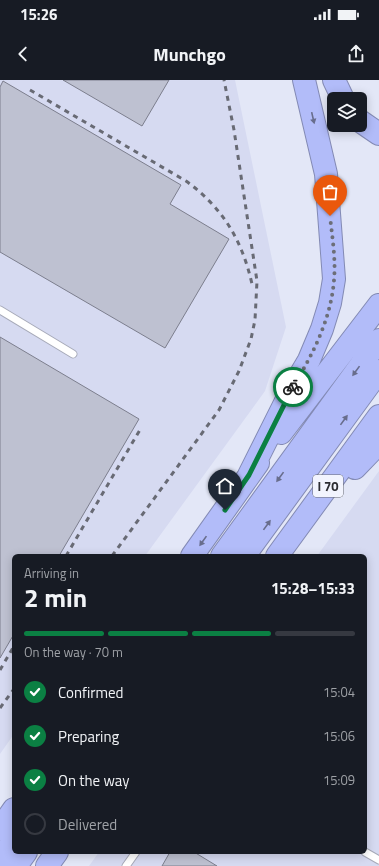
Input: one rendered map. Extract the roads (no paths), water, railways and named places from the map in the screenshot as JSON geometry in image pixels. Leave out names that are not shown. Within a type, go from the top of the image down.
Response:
[{"type":"highway","points":[[249,475],[293,387],[310,360],[328,310],[334,279],[326,174],[304,80]]},
{"type":"highway","points":[[334,80],[340,92]]},
{"type":"highway","points":[[367,126],[379,134]]},
{"type":"highway","points":[[193,554],[249,475],[379,305]]},
{"type":"highway","points":[[223,554],[379,340]]},
{"type":"highway","points":[[245,554],[379,372]]},
{"type":"highway","name":"I 70","points":[[278,554],[379,416]]},
{"type":"highway","points":[[283,554],[324,503],[379,443]]},
{"type":"highway","points":[[0,829],[12,812]]},
{"type":"highway","points":[[0,859],[12,843]]},
{"type":"highway","points":[[16,866],[25,854]]},
{"type":"highway","points":[[46,866],[55,854]]},
{"type":"lane","points":[[0,310],[73,354]]},
{"type":"lane","points":[[367,853],[379,860]]},
{"type":"lane","points":[[126,866],[135,854]]},
{"type":"railway","points":[[113,554],[219,410],[239,371],[251,339],[255,320],[257,281],[234,130],[224,80]]},
{"type":"railway","points":[[30,90],[186,181],[199,191],[211,202],[229,226],[243,253],[252,284]]},
{"type":"railway","points":[[67,554],[141,428]]},
{"type":"railway","points":[[0,670],[12,649]]},
{"type":"railway","points":[[0,708],[12,692]]}]
